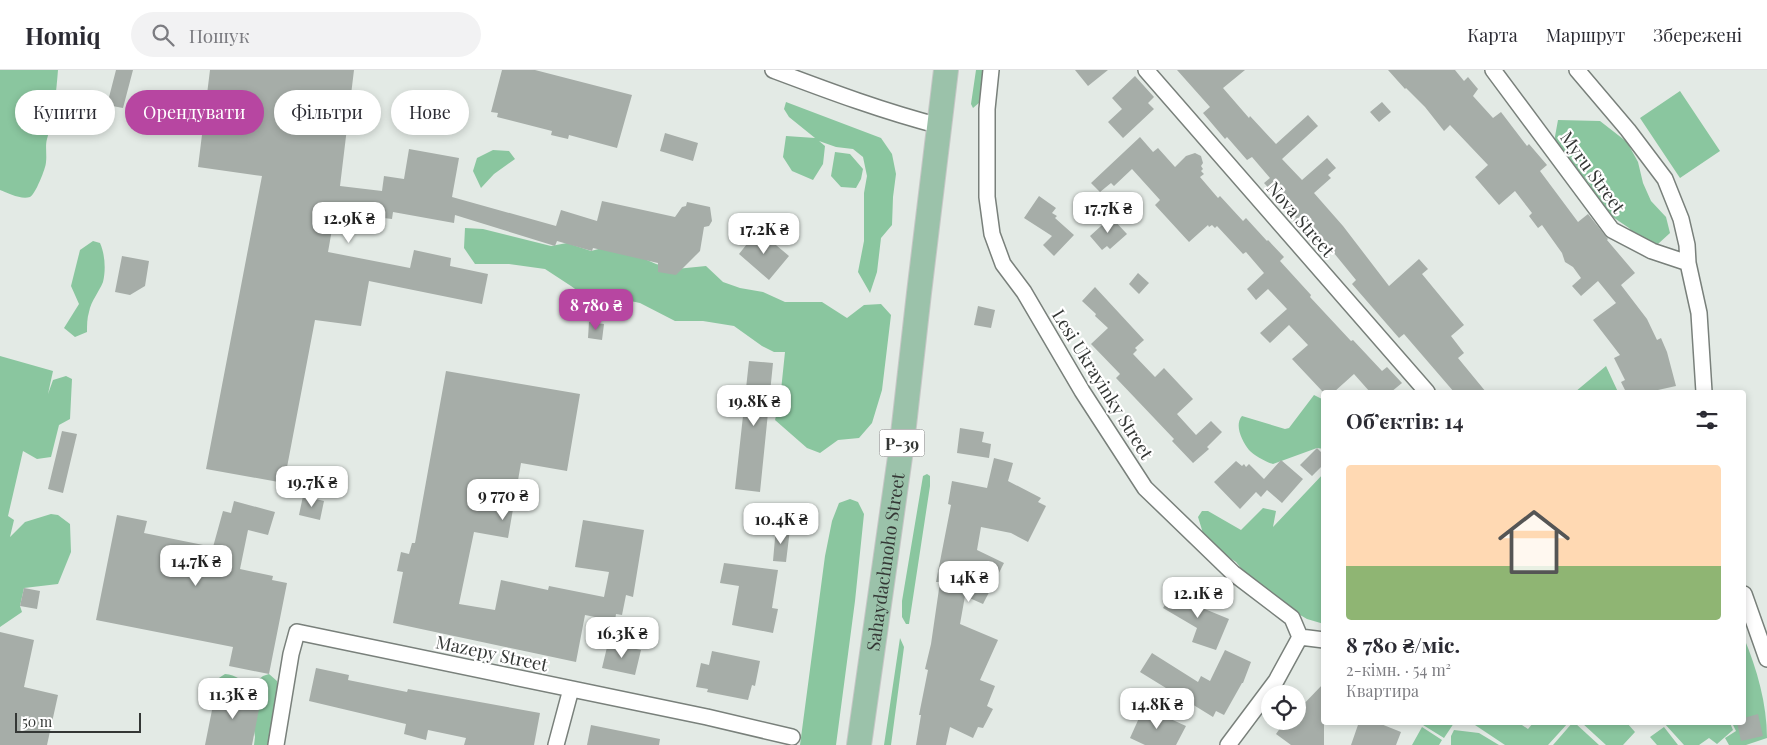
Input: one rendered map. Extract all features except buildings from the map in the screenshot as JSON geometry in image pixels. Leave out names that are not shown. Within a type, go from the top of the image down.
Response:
[{"type":"main road","name":"Р-39","points":[[939,134],[946,70]]},
{"type":"main road","name":"Sahaydachnoho Street","points":[[860,745],[896,488],[939,134]]},
{"type":"street","points":[[773,70],[939,134]]},
{"type":"street","name":"Lesi Ukrayinky Street","points":[[991,70],[987,109],[987,197],[992,234],[1003,264],[1024,292],[1082,391],[1145,488],[1233,572],[1292,618],[1300,637]]},
{"type":"street","name":"Nova Street","points":[[1146,70],[1425,390]]},
{"type":"street","name":"Myru Street","points":[[1493,70],[1612,230],[1652,251],[1688,263]]},
{"type":"street","points":[[1577,70],[1628,130],[1665,179],[1681,219],[1699,313],[1704,390]]},
{"type":"street","points":[[1746,600],[1767,659]]},
{"type":"street","name":"Mazepy Street","points":[[276,745],[291,654],[297,632],[707,717],[792,737]]},
{"type":"street","points":[[1228,745],[1276,681],[1300,637],[1321,640]]},
{"type":"street","points":[[556,745],[571,689]]},
{"type":"green space","points":[[0,70],[58,70],[56,90],[15,90],[15,135],[48,135],[46,165],[37,187],[30,197],[26,198],[0,190]]},
{"type":"green space","points":[[976,70],[986,70],[980,102],[973,108],[971,104]]},
{"type":"green space","points":[[1680,91],[1720,151],[1680,178],[1640,118]]},
{"type":"green space","points":[[786,102],[881,138],[892,154],[896,174],[892,225],[881,238],[877,272],[870,293],[858,272],[864,241],[864,193],[867,176],[863,157],[853,149],[836,147],[819,141],[825,146],[823,164],[813,180],[792,171],[783,157],[786,136],[815,138],[789,117],[784,109]]},
{"type":"green space","points":[[1558,120],[1600,121],[1627,142],[1638,162],[1643,183],[1651,201],[1666,217],[1670,233],[1658,244],[1639,241],[1629,228],[1601,209],[1589,184],[1578,171],[1555,156],[1554,142]]},
{"type":"green space","points":[[493,150],[509,151],[515,159],[494,174],[481,188],[473,171],[477,158]]},
{"type":"green space","points":[[835,152],[850,154],[863,169],[861,179],[856,188],[841,187],[831,176]]},
{"type":"green space","points":[[465,228],[483,229],[551,246],[567,243],[591,251],[610,246],[656,264],[676,269],[706,266],[723,282],[740,288],[763,292],[785,302],[822,302],[847,318],[864,305],[881,304],[891,315],[882,390],[872,423],[859,438],[838,440],[820,453],[807,448],[775,420],[780,400],[785,352],[774,352],[762,346],[734,326],[703,321],[675,321],[640,303],[611,297],[593,302],[545,269],[509,264],[475,264],[464,248]]},
{"type":"green space","points":[[93,241],[100,243],[102,247],[104,277],[90,308],[87,319],[87,332],[75,337],[64,328],[79,304],[71,286],[80,250]]},
{"type":"green space","points":[[0,356],[53,371],[48,394],[53,380],[66,376],[72,379],[70,419],[59,425],[51,457],[37,459],[23,451],[8,516],[14,520],[10,537],[25,522],[51,514],[58,515],[70,524],[71,552],[58,584],[24,588],[20,606],[22,612],[0,627]]},
{"type":"green space","points":[[1606,366],[1617,390],[1577,390]]},
{"type":"green space","points":[[1314,395],[1321,398],[1321,449],[1317,448],[1273,464],[1249,450],[1242,438],[1239,424],[1242,416],[1285,429],[1289,428]]},
{"type":"green space","points":[[927,474],[930,476],[930,486],[909,624],[906,624],[902,617],[902,601],[923,476]]},
{"type":"green space","points":[[1321,476],[1321,623],[1307,619],[1259,591],[1236,562],[1206,543],[1198,517],[1202,511],[1208,511],[1241,530],[1263,508],[1276,511],[1273,527]]},
{"type":"green space","points":[[850,499],[858,502],[864,514],[855,601],[836,745],[800,745],[825,556],[832,521],[839,503]]},
{"type":"green space","points":[[900,638],[904,647],[891,745],[884,745]]},
{"type":"green space","points":[[1746,643],[1760,687],[1767,725],[1767,738],[1746,745],[1729,745],[1725,738],[1736,731],[1733,725],[1746,725]]},
{"type":"green space","points":[[225,674],[233,675],[253,684],[269,674],[277,681],[279,713],[267,745],[254,745],[255,737],[250,703],[212,698],[206,694],[205,687]]},
{"type":"green space","points":[[1423,725],[1453,725],[1444,738]]},
{"type":"green space","points":[[1475,725],[1522,725],[1528,729],[1531,725],[1566,725],[1548,745],[1505,745]]},
{"type":"green space","points":[[1570,725],[1577,725],[1599,745],[1553,745]]},
{"type":"green space","points":[[1584,725],[1629,725],[1635,732],[1623,745],[1606,745]]},
{"type":"green space","points":[[1666,725],[1731,725],[1733,730],[1717,744],[1709,738],[1699,745],[1684,745]]},
{"type":"green space","points":[[1422,727],[1442,740],[1439,745],[1412,745]]},
{"type":"green space","points":[[1664,727],[1678,745],[1657,745],[1650,737]]},
{"type":"green space","points":[[1454,730],[1479,733],[1499,745],[1451,745],[1451,736]]}]
